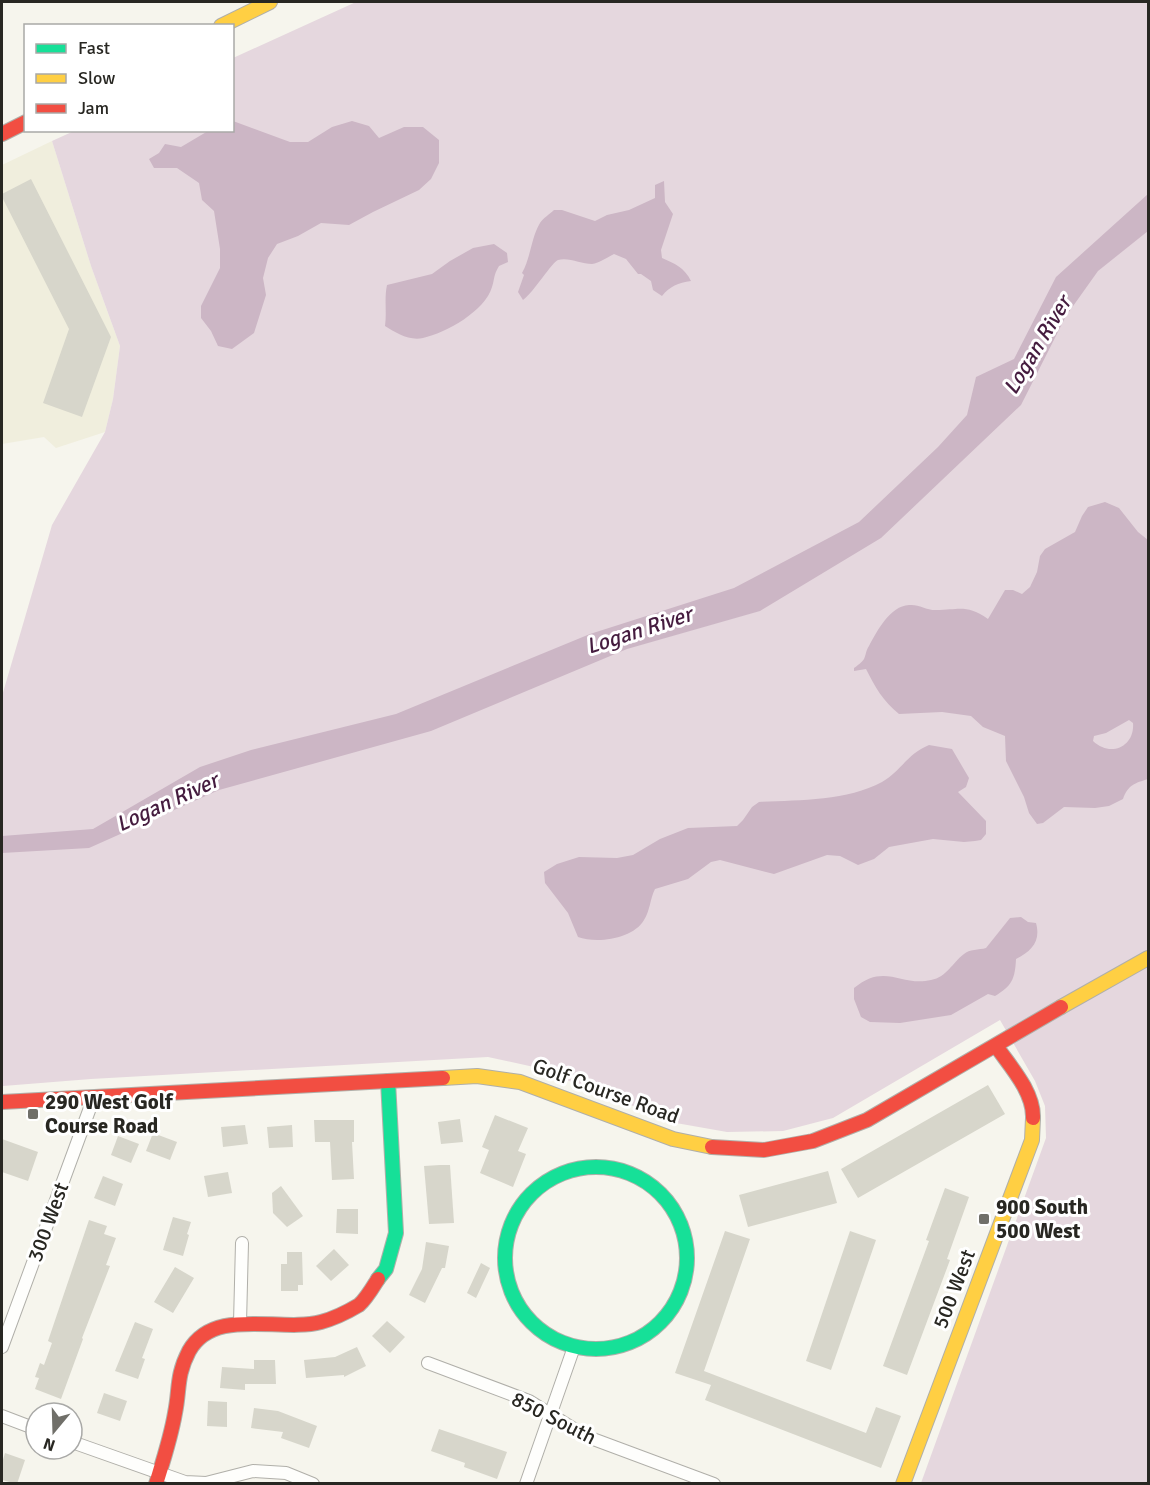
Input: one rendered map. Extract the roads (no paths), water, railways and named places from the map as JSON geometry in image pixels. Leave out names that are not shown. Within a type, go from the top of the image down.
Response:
[{"type":"main road","points":[[225,24],[270,2]]},
{"type":"main road","points":[[2,134],[24,123]]},
{"type":"main road","name":"Golf Course Road","points":[[2,1102],[477,1076],[520,1082],[673,1138],[716,1148],[764,1150],[813,1141],[867,1120],[1133,965],[1149,958]]},
{"type":"main road","name":"500 West","points":[[903,1484],[1032,1140],[1033,1111],[1023,1086],[996,1046]]},
{"type":"main road","points":[[158,1478],[174,1421],[178,1378],[190,1350],[205,1333],[240,1323],[277,1326],[321,1322],[360,1304],[386,1269],[396,1233],[388,1081]]},
{"type":"main road","points":[[598,1167],[627,1173],[654,1188],[672,1208],[684,1232],[687,1259],[683,1286],[671,1311],[652,1331],[628,1344],[602,1350],[574,1347],[547,1336],[524,1316],[509,1290],[504,1261],[508,1232],[521,1205],[542,1184],[569,1171],[598,1167]]},
{"type":"street","name":"300 West","points":[[2,1347],[94,1097]]},
{"type":"street","points":[[240,1323],[242,1243]]},
{"type":"street","points":[[526,1484],[574,1347]]},
{"type":"street","name":"850 South","points":[[428,1363],[529,1401],[585,1436],[714,1484]]},
{"type":"street","points":[[2,1416],[24,1424]]},
{"type":"street","points":[[84,1447],[158,1478],[206,1482],[253,1471],[286,1473],[313,1484]]},
{"type":"water","points":[[234,121],[290,142],[308,142],[332,127],[352,121],[369,126],[379,138],[404,127],[423,127],[439,140],[439,163],[431,179],[419,190],[349,225],[321,223],[298,236],[277,244],[268,258],[263,278],[266,295],[254,333],[232,349],[218,346],[211,331],[201,318],[201,306],[220,268],[220,249],[214,211],[202,200],[199,183],[177,168],[154,168],[149,159],[159,153],[165,144],[181,147],[206,132],[234,132]]},
{"type":"water","points":[[664,181],[665,202],[673,214],[661,250],[662,258],[682,269],[691,281],[675,286],[662,296],[653,290],[651,281],[638,274],[626,259],[614,254],[592,264],[562,259],[555,262],[523,300],[518,292],[537,229],[554,210],[562,210],[595,221],[607,215],[629,210],[655,198],[655,185]]},
{"type":"water","name":"Logan River","points":[[1148,194],[1148,231],[1098,271],[1066,316],[1021,405],[881,538],[760,611],[627,649],[431,731],[219,790],[89,848],[2,853],[2,836],[93,829],[200,767],[251,750],[396,714],[590,634],[734,588],[859,522],[938,447],[967,415],[976,377],[1014,359],[1056,277]]},
{"type":"water","points":[[494,244],[507,253],[508,262],[499,266],[488,296],[464,320],[418,339],[398,334],[385,326],[387,285],[432,274],[473,248]]},
{"type":"water","points":[[1105,502],[1119,508],[1138,532],[1148,540],[1148,779],[1133,785],[1123,799],[1109,806],[1064,807],[1043,823],[1037,824],[1029,813],[1024,797],[1006,761],[1005,736],[983,727],[971,716],[942,712],[899,714],[888,704],[866,669],[854,671],[854,668],[864,659],[885,620],[902,606],[913,605],[932,610],[968,610],[988,619],[1005,590],[1013,590],[1022,594],[1030,587],[1037,572],[1040,556],[1045,549],[1075,532],[1088,507]],"holes":[[[1129,720],[1133,723],[1130,738],[1121,747],[1107,749],[1093,741],[1094,736],[1106,733]]]},
{"type":"water","points":[[929,745],[952,749],[969,778],[966,787],[958,792],[986,821],[986,834],[981,840],[964,842],[933,839],[889,847],[874,859],[858,865],[840,856],[827,855],[774,874],[720,860],[711,862],[688,879],[655,889],[646,916],[639,926],[623,936],[604,940],[578,937],[568,913],[545,883],[544,872],[557,864],[579,857],[617,858],[633,855],[660,839],[688,828],[737,826],[759,802],[838,796],[868,788],[889,778],[915,753]]},
{"type":"water","points":[[1021,917],[1028,922],[1036,923],[1036,940],[1027,953],[1016,959],[1012,981],[995,996],[988,994],[951,1015],[900,1023],[870,1022],[861,1017],[854,999],[854,988],[865,980],[884,976],[911,981],[937,978],[966,952],[986,948],[1010,918]]},
{"type":"place","name":"290 West Golf Course Road","points":[[33,1114]]},
{"type":"place","name":"900 South 500 West","points":[[984,1219]]}]
